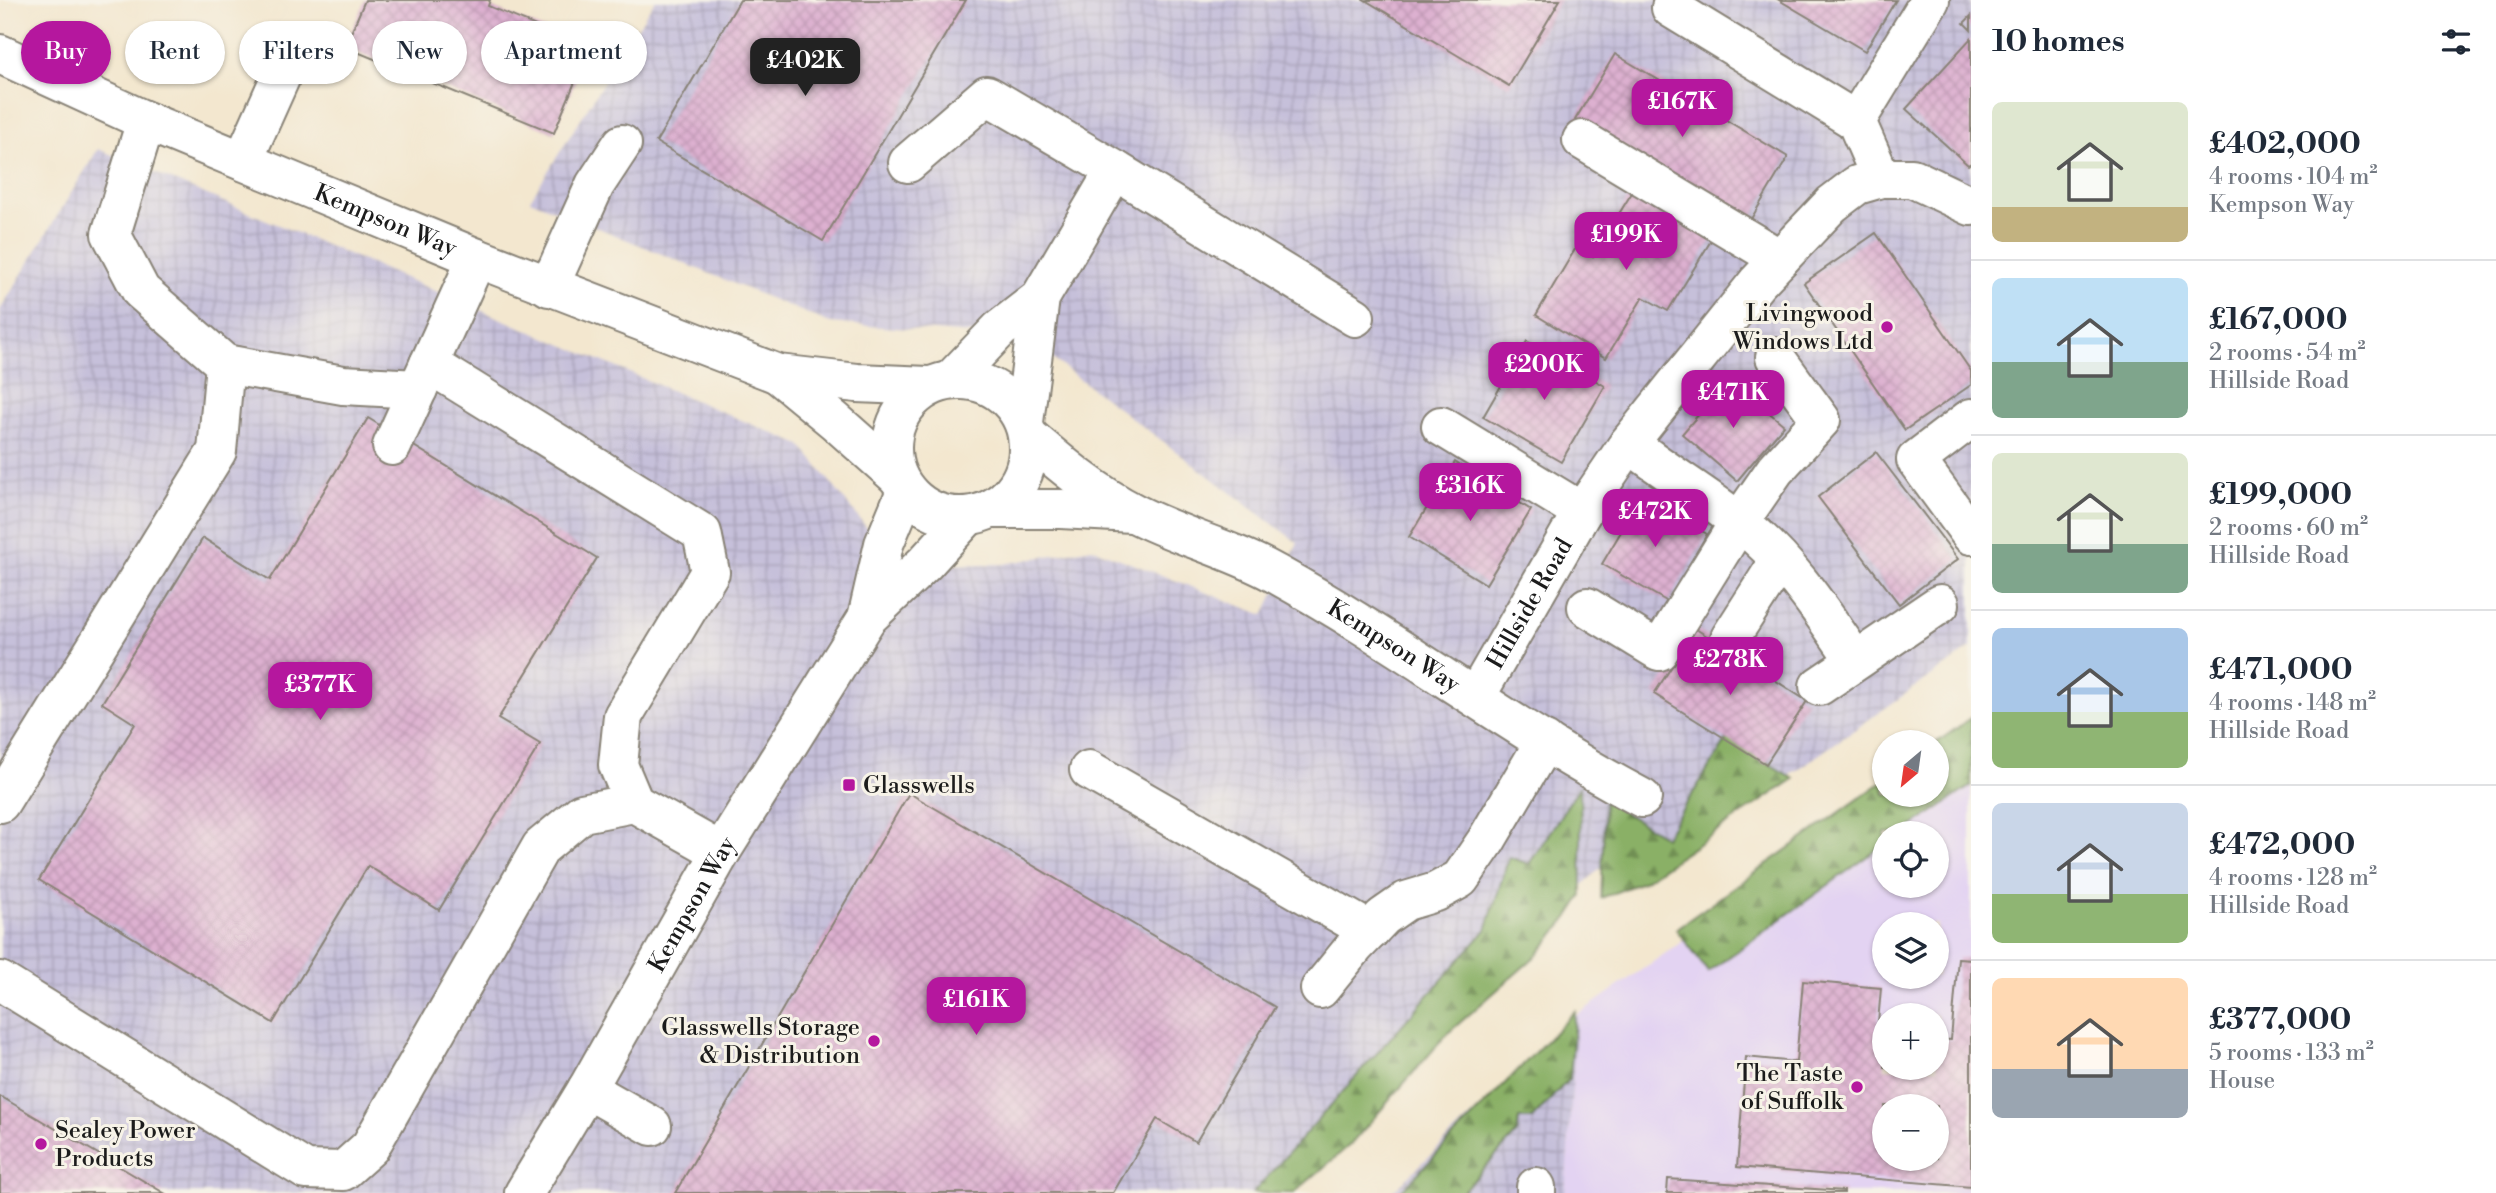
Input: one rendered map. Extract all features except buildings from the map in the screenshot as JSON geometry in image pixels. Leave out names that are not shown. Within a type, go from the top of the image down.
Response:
[{"type":"street","points":[[1671,8],[1869,150],[1930,0]]},
{"type":"street","name":"Kempson Way","points":[[0,54],[146,121],[477,258],[778,374],[857,383],[941,383]]},
{"type":"street","points":[[243,161],[278,84]]},
{"type":"street","points":[[908,163],[987,95],[1356,317]]},
{"type":"street","points":[[146,121],[111,234],[141,291],[225,364],[343,385],[423,377],[702,533],[710,572],[623,716],[618,765],[634,803],[721,852]]},
{"type":"street","points":[[1582,140],[1780,259]]},
{"type":"street","points":[[549,287],[595,185],[622,144]]},
{"type":"street","name":"Hillside Road","points":[[1476,696],[1582,512],[1629,443],[1757,283],[1832,204],[1857,185],[1869,150],[1912,178],[1971,206]]},
{"type":"street","points":[[1040,298],[1026,429],[1028,458],[1021,479],[1009,497],[979,513],[950,516],[933,511],[918,502],[902,484],[891,451],[895,425],[908,402],[941,383],[1000,328],[1040,298],[1115,170]]},
{"type":"street","points":[[392,446],[477,258]]},
{"type":"street","points":[[1587,607],[1659,651],[1739,522],[1775,470],[1821,420],[1775,357]]},
{"type":"street","points":[[0,803],[217,451],[225,364]]},
{"type":"street","name":"Kempson Way","points":[[778,374],[835,421],[902,484],[884,544],[867,618]]},
{"type":"street","points":[[941,383],[974,381],[995,389],[1012,403],[1026,429]]},
{"type":"street","points":[[1971,418],[1916,460],[1971,536]]},
{"type":"street","name":"Hillside Road","points":[[1441,426],[1582,512]]},
{"type":"street","name":"Kempson Way","points":[[1026,429],[1076,477],[1134,513],[1274,572],[1476,696],[1591,771],[1642,798]]},
{"type":"street","points":[[1629,443],[1739,522],[1780,560],[1808,590],[1855,660]]},
{"type":"street","name":"Kempson Way","points":[[524,1193],[587,1089],[721,852],[867,618],[979,513],[1061,509],[1134,513]]},
{"type":"street","points":[[1730,638],[1780,560]]},
{"type":"street","points":[[1819,686],[1940,604]]},
{"type":"street","points":[[1320,989],[1383,917],[1406,901],[1436,892],[1460,879],[1486,841],[1545,741]]},
{"type":"street","points":[[1089,770],[1370,931]]},
{"type":"street","points":[[0,981],[306,1170],[344,1171],[370,1147],[541,847],[582,813],[634,803]]},
{"type":"street","points":[[587,1089],[652,1126]]},
{"type":"shaded area","points":[[655,0],[1971,0],[1971,648],[1797,770],[1598,870],[1278,1193],[0,1193],[0,310],[98,149],[801,445],[896,565],[1003,564],[1092,548],[1264,615],[1298,543],[1025,338],[830,323],[530,200],[602,84],[647,84],[647,21],[642,21]]},
{"type":"shaded area","points":[[1971,739],[1971,1193],[1565,1193],[1577,1015],[1875,807],[1950,807],[1950,773]]},
{"type":"shaded area","points":[[1577,1015],[1565,1193],[1391,1193]]},
{"type":"green space","points":[[1971,718],[1971,786],[1950,800],[1950,733]]},
{"type":"green space","points":[[1728,738],[1794,779],[1642,882],[1601,898],[1605,801],[1665,837]]},
{"type":"green space","points":[[1580,786],[1582,896],[1568,918],[1538,954],[1447,1034],[1352,1143],[1294,1193],[1253,1193],[1486,930],[1509,857],[1529,864]]},
{"type":"green space","points":[[1872,789],[1872,807],[1940,807],[1920,821],[1872,821],[1872,853],[1708,972],[1676,929]]},
{"type":"green space","points":[[1575,1011],[1570,1078],[1532,1119],[1519,1119],[1517,1133],[1461,1193],[1399,1193]]},
{"type":"place","name":"Livingwood Windows Ltd","points":[[1887,327]]},
{"type":"place","name":"Glasswells","points":[[849,785]]},
{"type":"place","name":"Glasswells Storage & Distribution","points":[[874,1041]]},
{"type":"place","name":"The Taste of Suffolk","points":[[1857,1087]]},
{"type":"place","name":"Sealey Power Products","points":[[41,1144]]}]
